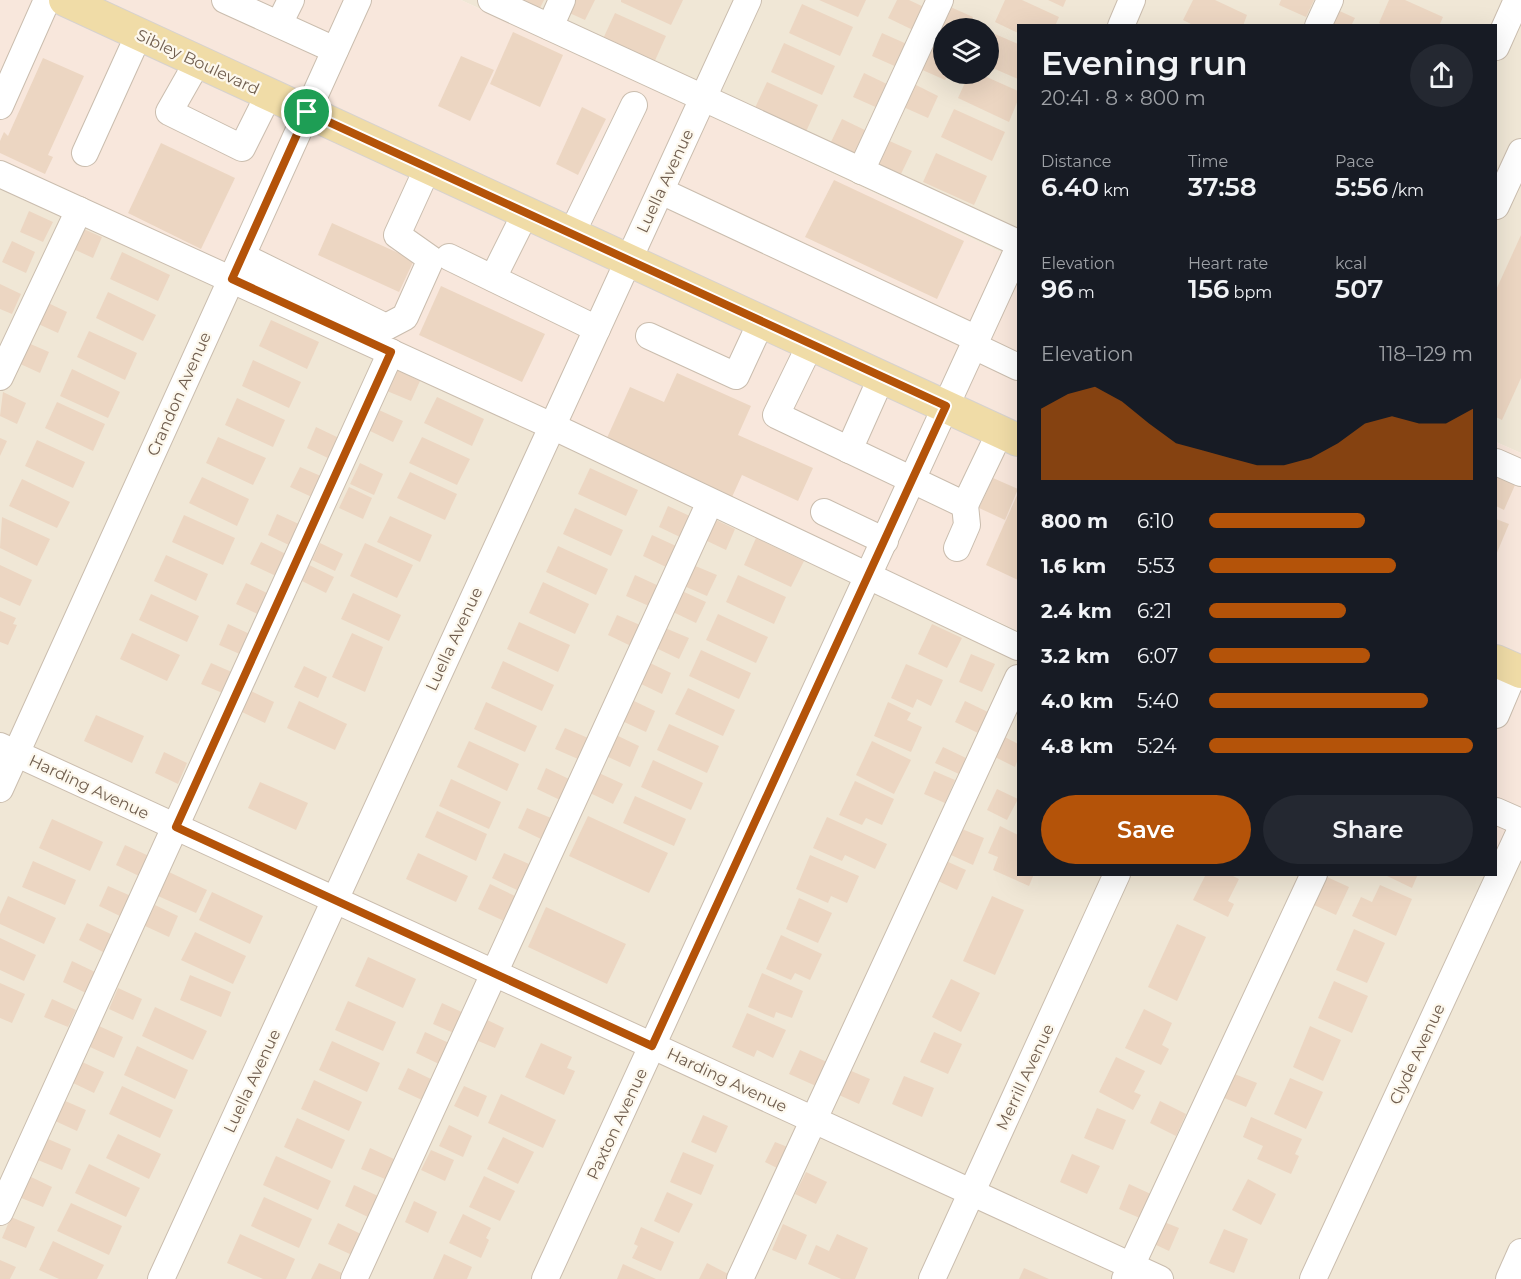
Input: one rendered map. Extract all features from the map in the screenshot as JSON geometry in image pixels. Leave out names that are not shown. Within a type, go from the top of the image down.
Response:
[{"type":"main road","name":"Sibley Boulevard","points":[[65,0],[1009,436]]},
{"type":"street","points":[[0,106],[46,0]]},
{"type":"street","points":[[225,0],[335,50]]},
{"type":"street","points":[[279,24],[291,0]]},
{"type":"street","name":"Crandon Avenue","points":[[0,789],[8,750],[237,268],[358,0]]},
{"type":"street","points":[[491,0],[1017,243]]},
{"type":"street","points":[[550,27],[562,0]]},
{"type":"street","name":"Luella Avenue","points":[[161,1279],[748,0]]},
{"type":"street","points":[[861,171],[940,0]]},
{"type":"street","points":[[1122,24],[1132,0]]},
{"type":"street","points":[[1319,24],[1330,0]]},
{"type":"street","points":[[1506,40],[1517,0]]},
{"type":"street","points":[[85,153],[139,34]]},
{"type":"street","points":[[198,61],[169,112],[242,148],[269,94]]},
{"type":"street","points":[[572,233],[634,105]]},
{"type":"street","points":[[1497,204],[1521,152]]},
{"type":"street","points":[[0,174],[79,210],[237,268],[386,327],[405,317],[430,259],[397,235],[428,167]]},
{"type":"street","points":[[661,190],[975,343],[1017,366]]},
{"type":"street","points":[[0,377],[79,210]]},
{"type":"street","points":[[493,278],[526,212]]},
{"type":"street","name":"Paxton Avenue","points":[[545,1279],[1017,251]]},
{"type":"street","points":[[449,257],[597,329]]},
{"type":"street","points":[[237,268],[391,352],[1017,647]]},
{"type":"street","points":[[649,336],[736,376],[762,320]]},
{"type":"street","points":[[811,343],[776,415],[965,505]]},
{"type":"street","points":[[0,1212],[391,352]]},
{"type":"street","points":[[849,450],[882,376]]},
{"type":"street","points":[[957,548],[967,525],[965,505],[1009,436]]},
{"type":"street","points":[[1497,462],[1521,473]]},
{"type":"street","points":[[354,1279],[710,502]]},
{"type":"street","points":[[824,512],[885,541]]},
{"type":"street","points":[[1497,712],[1511,668]]},
{"type":"street","points":[[740,1279],[1017,680]]},
{"type":"street","name":"Harding Avenue","points":[[8,750],[972,1192],[1128,1272],[1160,1279]]},
{"type":"street","points":[[1497,812],[1521,829]]},
{"type":"street","name":"Clyde Avenue","points":[[1313,1279],[1506,873],[1521,829]]},
{"type":"street","name":"Merrill Avenue","points":[[932,1279],[1116,876]]},
{"type":"street","points":[[1128,1272],[1313,876]]},
{"type":"street","points":[[1509,1279],[1521,1252]]},
{"type":"shaded area","points":[[0,0],[461,0],[1017,260],[1017,631],[0,163]]},
{"type":"shaded area","points":[[461,0],[1521,0],[1521,453],[1497,442],[1497,24],[1017,24],[1017,260]]},
{"type":"shaded area","points":[[0,163],[1017,631],[1017,876],[1497,876],[1497,851],[1521,863],[1521,1279],[0,1279]]},
{"type":"shaded area","points":[[1497,442],[1521,453],[1521,863],[1497,851]]},
{"type":"building","points":[[517,0],[544,0],[539,10]]},
{"type":"building","points":[[570,0],[595,0],[585,20],[565,11]]},
{"type":"building","points":[[621,0],[683,0],[671,25]]},
{"type":"building","points":[[819,0],[866,0],[858,17]]},
{"type":"building","points":[[897,0],[909,0],[926,8],[915,31],[888,18]]},
{"type":"building","points":[[1005,0],[1022,0],[1059,17],[1056,24],[1017,24],[1017,33],[999,24],[999,18],[997,18]]},
{"type":"building","points":[[1048,0],[1066,0],[1063,7]]},
{"type":"building","points":[[1193,0],[1215,0],[1247,15],[1244,24],[1191,24],[1183,20]]},
{"type":"building","points":[[1281,0],[1314,0],[1306,17],[1279,5]]},
{"type":"building","points":[[1389,0],[1405,0],[1443,17],[1440,24],[1379,23]]},
{"type":"building","points":[[802,4],[853,27],[840,56],[789,33]]},
{"type":"building","points":[[946,5],[973,17],[973,18],[940,18]]},
{"type":"building","points":[[1333,8],[1355,18],[1352,24],[1326,24]]},
{"type":"building","points":[[615,13],[666,36],[653,65],[602,41]]},
{"type":"building","points":[[513,32],[563,55],[540,107],[490,84]]},
{"type":"building","points":[[882,33],[909,45],[899,68],[872,56]]},
{"type":"building","points":[[999,36],[1017,44],[1017,79],[999,71]]},
{"type":"building","points":[[784,43],[835,66],[822,95],[771,72]]},
{"type":"building","points":[[929,45],[933,47],[933,75],[918,68]]},
{"type":"building","points":[[461,56],[494,70],[470,121],[438,106]]},
{"type":"building","points":[[43,58],[84,76],[48,155],[53,157],[45,174],[0,153],[0,141],[4,132],[8,136]]},
{"type":"building","points":[[864,73],[891,86],[880,109],[853,97]]},
{"type":"building","points":[[767,82],[818,105],[805,134],[754,110]]},
{"type":"building","points":[[999,82],[1017,91],[1017,102],[1009,122],[958,98],[964,84]]},
{"type":"building","points":[[912,83],[938,96],[928,118],[901,106]]},
{"type":"building","points":[[582,107],[606,119],[578,175],[556,164]]},
{"type":"building","points":[[954,109],[1005,132],[992,161],[941,137]]},
{"type":"building","points":[[842,119],[869,132],[858,155],[831,142]]},
{"type":"building","points":[[885,139],[912,151],[901,174],[874,162]]},
{"type":"building","points":[[161,143],[235,178],[201,249],[128,213]]},
{"type":"building","points":[[936,153],[987,176],[974,205],[923,182]]},
{"type":"building","points":[[834,180],[964,241],[937,299],[805,237]]},
{"type":"building","points":[[29,211],[53,222],[43,242],[20,232]]},
{"type":"building","points":[[332,223],[414,260],[399,292],[318,255]]},
{"type":"building","points":[[79,227],[102,237],[93,258],[69,247]]},
{"type":"building","points":[[1521,235],[1521,378],[1502,420],[1497,418],[1497,288]]},
{"type":"building","points":[[12,241],[35,252],[26,273],[2,262]]},
{"type":"building","points":[[122,252],[170,275],[158,301],[110,279]]},
{"type":"building","points":[[0,284],[21,294],[12,314],[0,309]]},
{"type":"building","points":[[441,286],[545,334],[522,382],[419,335]]},
{"type":"building","points":[[108,292],[156,315],[143,341],[96,318]]},
{"type":"building","points":[[44,301],[67,312],[58,333],[34,322]]},
{"type":"building","points":[[271,320],[319,342],[307,369],[259,346]]},
{"type":"building","points":[[89,331],[137,353],[125,380],[77,357]]},
{"type":"building","points":[[26,342],[49,352],[40,373],[16,362]]},
{"type":"building","points":[[253,360],[301,382],[289,408],[242,386]]},
{"type":"building","points":[[72,369],[120,392],[108,418],[60,396]]},
{"type":"building","points":[[397,370],[420,381],[411,401],[387,391]]},
{"type":"building","points":[[677,373],[751,406],[738,435],[813,468],[798,501],[742,475],[732,497],[606,440],[630,387],[664,402]]},
{"type":"building","points":[[3,392],[26,403],[17,424],[0,416]]},
{"type":"building","points":[[437,397],[484,419],[472,446],[424,423]]},
{"type":"building","points":[[237,398],[285,420],[273,447],[225,425]]},
{"type":"building","points":[[57,402],[105,424],[93,451],[45,428]]},
{"type":"building","points":[[379,410],[403,421],[393,442],[370,431]]},
{"type":"building","points":[[316,427],[339,438],[330,459],[307,448]]},
{"type":"building","points":[[218,437],[266,458],[253,485],[206,463]]},
{"type":"building","points":[[422,437],[470,459],[457,485],[409,463]]},
{"type":"building","points":[[0,438],[7,441],[0,456]]},
{"type":"building","points":[[37,440],[85,462],[73,488],[25,466]]},
{"type":"building","points":[[360,463],[383,474],[374,495],[350,484]]},
{"type":"building","points":[[300,467],[323,477],[314,498],[290,487]]},
{"type":"building","points":[[590,468],[638,490],[626,516],[578,494]]},
{"type":"building","points":[[410,472],[457,494],[445,520],[397,498]]},
{"type":"building","points":[[1497,476],[1515,485],[1504,510],[1497,506]]},
{"type":"building","points":[[202,477],[249,499],[237,526],[189,503]]},
{"type":"building","points":[[993,478],[1017,489],[1005,520],[979,508]]},
{"type":"building","points":[[22,479],[70,502],[57,528],[9,506]]},
{"type":"building","points":[[349,487],[372,498],[363,519],[339,508]]},
{"type":"building","points":[[1017,495],[1017,580],[986,565]]},
{"type":"building","points":[[668,506],[692,517],[682,538],[659,527]]},
{"type":"building","points":[[575,508],[623,530],[611,556],[563,534]]},
{"type":"building","points":[[277,514],[301,525],[291,546],[268,535]]},
{"type":"building","points":[[184,515],[235,538],[223,565],[172,542]]},
{"type":"building","points":[[390,516],[432,535],[420,562],[377,542]]},
{"type":"building","points":[[2,517],[50,539],[37,566],[0,548]]},
{"type":"building","points":[[712,518],[735,529],[726,550],[703,539]]},
{"type":"building","points":[[1497,519],[1509,524],[1497,553]]},
{"type":"building","points":[[652,535],[676,546],[666,567],[643,556]]},
{"type":"building","points":[[756,538],[804,561],[791,587],[744,565]]},
{"type":"building","points":[[261,542],[286,554],[276,576],[250,564]]},
{"type":"building","points":[[320,543],[343,554],[335,571],[312,560]]},
{"type":"building","points":[[365,543],[413,565],[397,598],[350,576]]},
{"type":"building","points":[[558,546],[608,569],[596,595],[546,572]]},
{"type":"building","points":[[166,555],[208,574],[196,601],[154,581]]},
{"type":"building","points":[[0,565],[32,580],[20,606],[0,597]]},
{"type":"building","points":[[309,565],[334,577],[326,593],[302,581]]},
{"type":"building","points":[[693,565],[717,575],[707,596],[684,586]]},
{"type":"building","points":[[635,575],[659,586],[649,606],[626,596]]},
{"type":"building","points":[[738,575],[786,597],[774,624],[726,602]]},
{"type":"building","points":[[543,582],[589,604],[575,634],[529,613]]},
{"type":"building","points":[[246,583],[269,594],[260,615],[236,604]]},
{"type":"building","points":[[682,591],[706,602],[696,623],[673,612]]},
{"type":"building","points":[[353,593],[401,615],[389,641],[341,619]]},
{"type":"building","points":[[151,594],[199,616],[187,642],[139,620]]},
{"type":"building","points":[[0,611],[16,618],[13,624],[17,625],[8,645],[0,642]]},
{"type":"building","points":[[718,614],[768,637],[756,663],[706,640]]},
{"type":"building","points":[[617,615],[640,625],[631,646],[608,635]]},
{"type":"building","points":[[519,622],[570,645],[558,672],[507,649]]},
{"type":"building","points":[[228,624],[252,635],[242,655],[219,645]]},
{"type":"building","points":[[932,624],[962,638],[947,668],[918,654]]},
{"type":"building","points":[[665,628],[689,638],[679,659],[656,648]]},
{"type":"building","points":[[132,633],[180,655],[167,681],[120,659]]},
{"type":"building","points":[[352,633],[383,647],[365,692],[332,677]]},
{"type":"building","points":[[701,650],[751,673],[739,699],[689,676]]},
{"type":"building","points":[[971,654],[995,664],[982,692],[959,682]]},
{"type":"building","points":[[503,661],[554,685],[542,711],[491,688]]},
{"type":"building","points":[[648,662],[671,673],[662,694],[639,683]]},
{"type":"building","points":[[211,663],[234,673],[225,694],[201,684]]},
{"type":"building","points":[[906,664],[943,680],[931,706],[917,699],[913,708],[891,698]]},
{"type":"building","points":[[304,666],[327,677],[318,698],[294,687]]},
{"type":"building","points":[[688,688],[735,710],[723,736],[675,714]]},
{"type":"building","points":[[251,691],[274,702],[265,723],[242,712]]},
{"type":"building","points":[[632,700],[655,711],[646,732],[622,721]]},
{"type":"building","points":[[299,701],[347,724],[335,750],[287,728]]},
{"type":"building","points":[[965,701],[988,712],[978,733],[955,722]]},
{"type":"building","points":[[486,702],[537,726],[525,752],[474,729]]},
{"type":"building","points":[[888,702],[911,713],[907,720],[922,727],[911,752],[874,736]]},
{"type":"building","points":[[96,715],[144,736],[132,763],[84,741]]},
{"type":"building","points":[[669,724],[719,746],[707,773],[657,750]]},
{"type":"building","points":[[565,728],[588,738],[578,759],[555,749]]},
{"type":"building","points":[[616,735],[639,746],[630,767],[606,756]]},
{"type":"building","points":[[1005,737],[1017,743],[1015,767],[995,757]]},
{"type":"building","points":[[469,741],[519,764],[507,791],[457,767]]},
{"type":"building","points":[[872,741],[911,760],[894,794],[856,775]]},
{"type":"building","points":[[943,747],[966,758],[959,774],[935,763]]},
{"type":"building","points":[[164,752],[187,763],[178,784],[155,773]]},
{"type":"building","points":[[653,760],[703,783],[691,810],[641,787]]},
{"type":"building","points":[[546,768],[569,779],[560,800],[537,789]]},
{"type":"building","points":[[934,771],[955,780],[945,803],[924,794]]},
{"type":"building","points":[[599,773],[623,784],[613,804],[590,793]]},
{"type":"building","points":[[451,779],[501,802],[489,829],[439,806]]},
{"type":"building","points":[[855,781],[894,799],[882,825],[866,818],[862,825],[839,815]]},
{"type":"building","points":[[260,782],[308,803],[296,830],[248,808]]},
{"type":"building","points":[[997,789],[1017,799],[1007,820],[987,810]]},
{"type":"building","points":[[635,796],[686,819],[674,846],[623,823]]},
{"type":"building","points":[[527,808],[551,818],[541,839],[518,828]]},
{"type":"building","points":[[437,811],[487,834],[476,861],[425,837]]},
{"type":"building","points":[[588,816],[668,853],[649,893],[569,856]]},
{"type":"building","points":[[827,817],[887,844],[875,869],[845,855],[842,861],[813,848]]},
{"type":"building","points":[[52,819],[103,842],[90,871],[39,848]]},
{"type":"building","points":[[1000,826],[1017,834],[1017,876],[1033,876],[1029,886],[993,870],[998,857],[988,853]]},
{"type":"building","points":[[962,829],[984,838],[973,865],[951,855]]},
{"type":"building","points":[[125,845],[149,856],[139,876],[116,865]]},
{"type":"building","points":[[418,853],[468,876],[456,902],[406,879]]},
{"type":"building","points":[[504,853],[529,864],[517,890],[492,878]]},
{"type":"building","points":[[810,855],[859,876],[847,903],[831,896],[828,903],[796,889]]},
{"type":"building","points":[[33,861],[76,880],[65,905],[22,887]]},
{"type":"building","points":[[946,861],[966,870],[957,890],[938,881]]},
{"type":"building","points":[[169,872],[207,890],[196,913],[158,896]]},
{"type":"building","points":[[1205,876],[1233,876],[1239,879],[1228,901],[1234,904],[1228,917],[1193,900]]},
{"type":"building","points":[[1387,876],[1417,876],[1412,888]]},
{"type":"building","points":[[1327,877],[1349,887],[1336,915],[1314,905]]},
{"type":"building","points":[[490,884],[515,896],[504,921],[478,909]]},
{"type":"building","points":[[1380,885],[1412,899],[1396,936],[1352,916],[1361,897],[1372,902]]},
{"type":"building","points":[[108,886],[131,896],[122,917],[99,906]]},
{"type":"building","points":[[212,892],[263,916],[250,944],[199,920]]},
{"type":"building","points":[[8,896],[56,918],[44,944],[0,924],[0,914]]},
{"type":"building","points":[[992,896],[1024,910],[995,975],[963,961]]},
{"type":"building","points":[[799,898],[832,913],[818,943],[786,929]]},
{"type":"building","points":[[155,905],[178,916],[169,937],[145,926]]},
{"type":"building","points":[[546,907],[626,944],[607,984],[528,947]]},
{"type":"building","points":[[87,923],[113,935],[105,953],[79,940]]},
{"type":"building","points":[[1177,924],[1206,937],[1177,1001],[1148,987]]},
{"type":"building","points":[[1354,929],[1385,943],[1367,983],[1336,970]]},
{"type":"building","points":[[195,932],[246,956],[233,984],[181,960]]},
{"type":"building","points":[[781,935],[822,954],[810,980],[795,973],[791,980],[766,969]]},
{"type":"building","points":[[0,938],[36,955],[24,981],[0,970]]},
{"type":"building","points":[[368,957],[416,979],[403,1008],[355,986]]},
{"type":"building","points":[[72,961],[95,972],[86,993],[63,982]]},
{"type":"building","points":[[762,973],[803,991],[792,1018],[776,1012],[774,1018],[748,1007]]},
{"type":"building","points":[[190,975],[231,992],[221,1017],[180,1000]]},
{"type":"building","points":[[951,979],[980,993],[961,1032],[932,1017]]},
{"type":"building","points":[[1334,981],[1368,996],[1352,1033],[1318,1018]]},
{"type":"building","points":[[0,983],[25,994],[12,1023],[0,1018]]},
{"type":"building","points":[[118,988],[142,999],[133,1020],[109,1009]]},
{"type":"building","points":[[52,999],[76,1010],[68,1027],[44,1017]]},
{"type":"building","points":[[348,1001],[396,1022],[383,1051],[335,1030]]},
{"type":"building","points":[[442,1003],[466,1014],[456,1034],[433,1024]]},
{"type":"building","points":[[155,1007],[207,1031],[193,1060],[142,1036]]},
{"type":"building","points":[[1144,1009],[1172,1023],[1162,1045],[1169,1049],[1161,1065],[1125,1048]]},
{"type":"building","points":[[747,1013],[786,1030],[773,1058],[757,1050],[754,1057],[732,1047]]},
{"type":"building","points":[[481,1017],[504,1028],[495,1048],[471,1038]]},
{"type":"building","points":[[99,1026],[123,1037],[114,1058],[90,1047]]},
{"type":"building","points":[[1310,1026],[1341,1040],[1323,1081],[1293,1067]]},
{"type":"building","points":[[425,1032],[449,1043],[439,1064],[416,1053]]},
{"type":"building","points":[[934,1032],[962,1044],[948,1074],[920,1062]]},
{"type":"building","points":[[332,1041],[380,1063],[367,1092],[319,1070]]},
{"type":"building","points":[[541,1043],[572,1057],[567,1068],[575,1071],[564,1095],[525,1077]]},
{"type":"building","points":[[137,1046],[188,1070],[175,1099],[124,1075]]},
{"type":"building","points":[[800,1050],[827,1062],[816,1086],[789,1074]]},
{"type":"building","points":[[1116,1057],[1145,1071],[1134,1092],[1141,1095],[1133,1110],[1099,1092]]},
{"type":"building","points":[[80,1061],[104,1072],[94,1093],[71,1082]]},
{"type":"building","points":[[408,1068],[431,1079],[422,1100],[398,1089]]},
{"type":"building","points":[[849,1070],[870,1079],[859,1104],[839,1095]]},
{"type":"building","points":[[1232,1073],[1257,1083],[1246,1107],[1222,1097]]},
{"type":"building","points":[[904,1076],[934,1088],[922,1117],[892,1104]]},
{"type":"building","points":[[1290,1078],[1323,1092],[1306,1129],[1274,1114]]},
{"type":"building","points":[[314,1080],[362,1102],[349,1131],[301,1109]]},
{"type":"building","points":[[122,1086],[173,1110],[160,1138],[109,1114]]},
{"type":"building","points":[[464,1086],[487,1096],[478,1117],[454,1106]]},
{"type":"building","points":[[501,1094],[556,1120],[543,1148],[488,1123]]},
{"type":"building","points":[[63,1100],[86,1110],[77,1131],[53,1120]]},
{"type":"building","points":[[1160,1101],[1186,1114],[1176,1136],[1150,1123]]},
{"type":"building","points":[[1097,1108],[1126,1120],[1113,1150],[1084,1138]]},
{"type":"building","points":[[703,1115],[728,1126],[716,1153],[691,1142]]},
{"type":"building","points":[[1251,1117],[1302,1139],[1295,1154],[1299,1156],[1291,1174],[1257,1159],[1263,1146],[1243,1137]]},
{"type":"building","points":[[297,1118],[345,1140],[332,1169],[284,1147]]},
{"type":"building","points":[[449,1125],[472,1136],[463,1157],[439,1146]]},
{"type":"building","points":[[118,1134],[161,1154],[149,1179],[106,1158]]},
{"type":"building","points":[[503,1137],[534,1152],[518,1184],[487,1169]]},
{"type":"building","points":[[48,1139],[71,1149],[62,1170],[38,1160]]},
{"type":"building","points":[[775,1142],[790,1148],[779,1169],[765,1162]]},
{"type":"building","points":[[370,1148],[394,1159],[385,1179],[361,1169]]},
{"type":"building","points":[[431,1150],[454,1160],[445,1181],[421,1170]]},
{"type":"building","points":[[683,1152],[714,1165],[701,1195],[670,1182]]},
{"type":"building","points":[[1072,1154],[1100,1166],[1087,1194],[1060,1182]]},
{"type":"building","points":[[276,1156],[331,1181],[318,1210],[263,1185]]},
{"type":"building","points":[[89,1164],[140,1188],[126,1217],[75,1193]]},
{"type":"building","points":[[806,1172],[827,1182],[816,1204],[795,1194]]},
{"type":"building","points":[[29,1176],[52,1187],[43,1207],[19,1197]]},
{"type":"building","points":[[484,1176],[515,1191],[500,1221],[469,1207]]},
{"type":"building","points":[[1248,1179],[1276,1194],[1261,1225],[1232,1210]]},
{"type":"building","points":[[1129,1184],[1153,1195],[1142,1219],[1119,1209]]},
{"type":"building","points":[[354,1185],[378,1196],[368,1217],[345,1206]]},
{"type":"building","points":[[667,1192],[693,1204],[679,1233],[654,1221]]},
{"type":"building","points":[[264,1197],[312,1219],[299,1248],[251,1226]]},
{"type":"building","points":[[414,1201],[437,1212],[428,1233],[405,1222]]},
{"type":"building","points":[[71,1203],[122,1226],[109,1255],[57,1231]]},
{"type":"building","points":[[463,1214],[491,1228],[486,1238],[489,1240],[481,1258],[449,1243]]},
{"type":"building","points":[[11,1217],[35,1227],[26,1248],[2,1238]]},
{"type":"building","points":[[1164,1222],[1179,1228],[1169,1251],[1154,1244]]},
{"type":"building","points":[[338,1223],[361,1234],[352,1255],[328,1244]]},
{"type":"building","points":[[783,1224],[807,1235],[796,1260],[772,1250]]},
{"type":"building","points":[[641,1227],[674,1242],[661,1271],[632,1258],[638,1246],[634,1244]]},
{"type":"building","points":[[1224,1229],[1248,1239],[1234,1273],[1209,1263]]},
{"type":"building","points":[[240,1234],[295,1259],[286,1279],[263,1279],[227,1263]]},
{"type":"building","points":[[837,1234],[868,1248],[855,1279],[841,1279],[808,1264],[816,1245],[829,1251]]},
{"type":"building","points":[[53,1241],[104,1265],[97,1279],[59,1279],[39,1270]]},
{"type":"building","points":[[444,1254],[472,1267],[467,1279],[433,1279]]},
{"type":"building","points":[[0,1260],[16,1267],[10,1279],[0,1279]]},
{"type":"building","points":[[319,1263],[342,1273],[340,1279],[311,1279]]},
{"type":"building","points":[[707,1263],[732,1276],[730,1279],[699,1279]]},
{"type":"building","points":[[623,1264],[656,1279],[617,1279]]},
{"type":"building","points":[[1024,1268],[1049,1279],[1019,1279]]},
{"type":"route","points":[[307,112],[946,406],[652,1046],[176,827],[391,352],[232,279],[307,112]]}]
